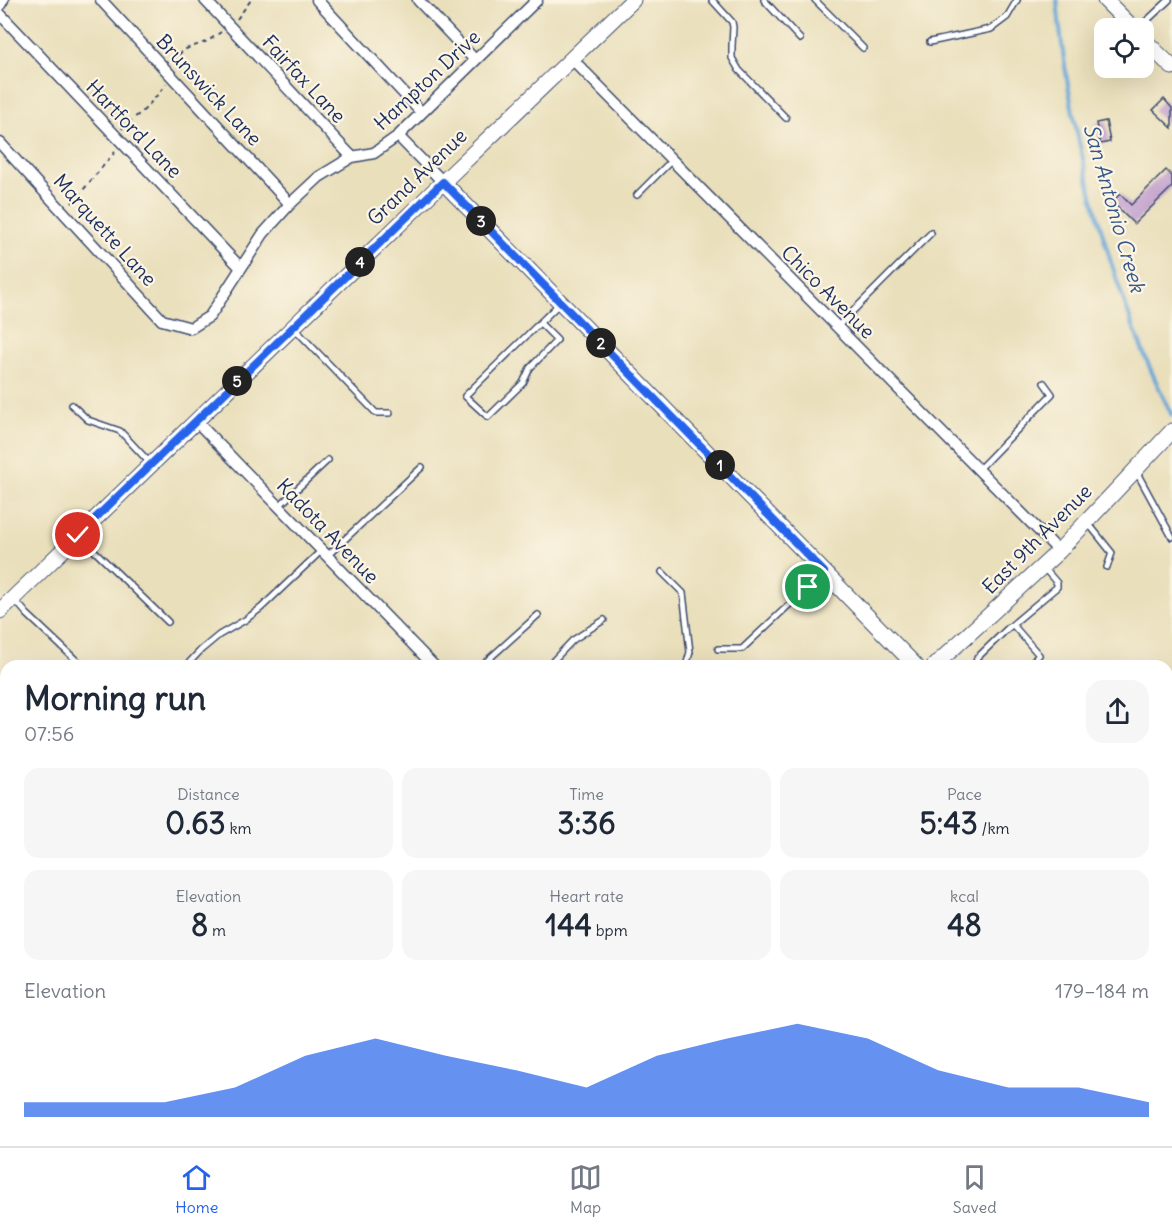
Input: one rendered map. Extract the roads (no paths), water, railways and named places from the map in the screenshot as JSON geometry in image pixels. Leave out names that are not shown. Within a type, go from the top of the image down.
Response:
[{"type":"street","points":[[0,5],[3,0]]},
{"type":"street","name":"Brunswick Lane","points":[[100,0],[290,204]]},
{"type":"street","name":"Fairfax Lane","points":[[205,0],[352,157]]},
{"type":"street","points":[[317,0],[421,112]]},
{"type":"street","points":[[418,0],[475,60]]},
{"type":"street","name":"Grand Avenue","points":[[0,611],[633,0]]},
{"type":"street","points":[[1105,0],[1123,18]]},
{"type":"street","name":"Hampton Drive","points":[[191,328],[210,316],[263,234],[290,204],[319,177],[352,157],[374,153],[398,136],[475,60],[529,2]]},
{"type":"street","name":"Hartford Lane","points":[[0,14],[241,268]]},
{"type":"street","points":[[1154,50],[1172,68]]},
{"type":"street","name":"Chico Avenue","points":[[572,58],[1059,551]]},
{"type":"street","points":[[398,136],[910,660]]},
{"type":"street","name":"Marquette Lane","points":[[0,143],[162,320],[191,328]]},
{"type":"street","name":"Kadota Avenue","points":[[196,420],[428,660]]},
{"type":"street","name":"East 9th Avenue","points":[[941,660],[1059,551],[1169,434]]},
{"type":"lane","points":[[712,0],[729,18],[733,27],[732,53],[739,70],[786,118]]},
{"type":"lane","points":[[764,0],[800,39]]},
{"type":"lane","points":[[815,0],[863,48]]},
{"type":"lane","points":[[930,42],[991,29],[1007,17],[1017,0]]},
{"type":"lane","points":[[1150,18],[1169,0]]},
{"type":"lane","points":[[637,195],[672,160]]},
{"type":"lane","points":[[837,327],[931,233]]},
{"type":"lane","points":[[540,322],[557,340],[531,368],[523,382],[488,417],[465,396],[540,322],[561,302]]},
{"type":"lane","points":[[293,327],[376,413],[390,413]]},
{"type":"lane","points":[[978,470],[1052,394],[1044,383]]},
{"type":"lane","points":[[72,405],[88,420],[120,431],[151,464]]},
{"type":"lane","points":[[279,506],[328,460]]},
{"type":"lane","points":[[192,660],[219,635],[261,608],[422,467]]},
{"type":"lane","points":[[1135,470],[1172,537]]},
{"type":"lane","points":[[1087,522],[1112,552],[1107,567]]},
{"type":"lane","points":[[78,535],[168,622]]},
{"type":"lane","points":[[976,660],[1057,588],[1057,583],[1042,567]]},
{"type":"lane","points":[[662,572],[683,593],[690,652],[688,660]]},
{"type":"lane","points":[[718,650],[742,649],[824,572]]},
{"type":"lane","points":[[14,598],[27,614],[76,660]]},
{"type":"lane","points":[[488,660],[538,615]]},
{"type":"lane","points":[[554,660],[573,640],[604,620]]},
{"type":"lane","points":[[1013,625],[1039,655],[1034,660]]},
{"type":"waterway","name":"San Antonio Creek","points":[[1057,0],[1068,87],[1093,200],[1115,276],[1132,323],[1172,415]]}]
